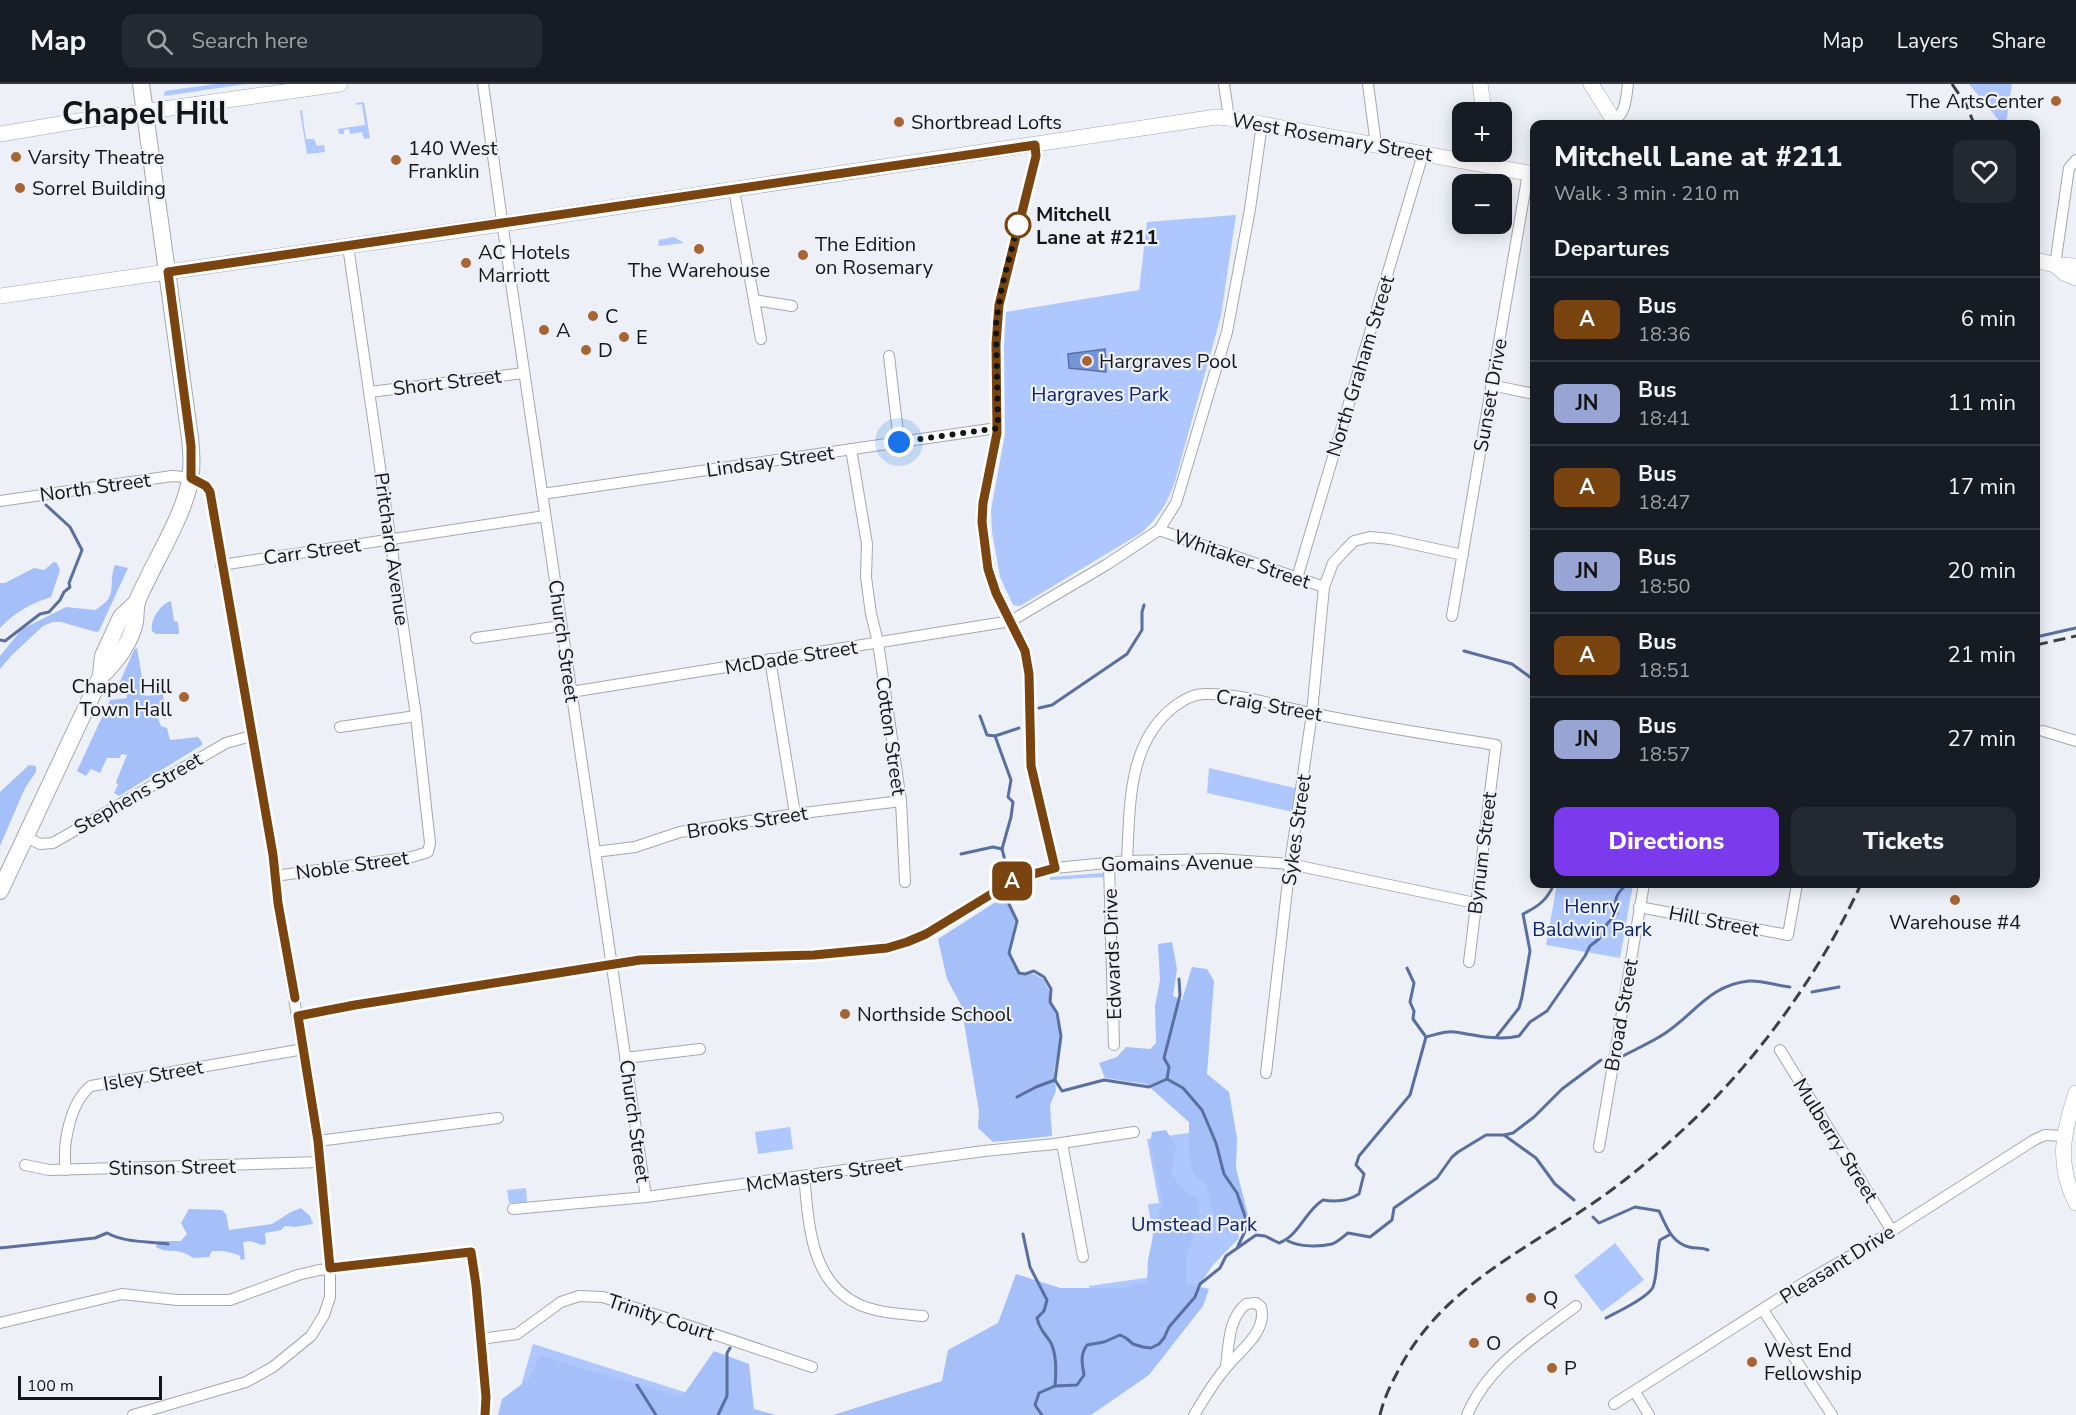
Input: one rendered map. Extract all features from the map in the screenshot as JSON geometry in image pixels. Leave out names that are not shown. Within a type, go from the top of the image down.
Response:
[{"type":"main road","points":[[0,891],[102,676],[117,662],[135,624],[137,602],[185,500],[191,478],[191,446],[141,84]]},
{"type":"main road","points":[[102,676],[103,656],[121,617],[137,602]]},
{"type":"street","points":[[0,134],[340,84]]},
{"type":"street","name":"Church Street","points":[[483,84],[646,1197]]},
{"type":"street","points":[[1224,84],[1229,118]]},
{"type":"street","points":[[1368,84],[1376,145]]},
{"type":"street","points":[[1480,84],[1483,102]]},
{"type":"street","points":[[1591,84],[1613,120]]},
{"type":"street","points":[[1618,120],[1626,104],[1628,84]]},
{"type":"street","name":"West Rosemary Street","points":[[0,296],[734,190],[1215,117],[1423,154],[1452,156]]},
{"type":"street","points":[[1011,621],[1159,531],[1176,503],[1227,332],[1250,209],[1262,124]]},
{"type":"street","points":[[1035,145],[1036,156],[1002,286],[996,324],[998,428],[983,503],[982,522],[988,569],[996,593],[1025,651],[1029,674],[1031,766],[1055,868]]},
{"type":"street","name":"North Graham Street","points":[[1297,578],[1423,154]]},
{"type":"street","points":[[2055,265],[2069,168],[2076,160]]},
{"type":"street","name":"West Rosemary Street","points":[[1497,162],[1530,174]]},
{"type":"street","name":"Sunset Drive","points":[[1452,616],[1491,385],[1530,179]]},
{"type":"street","points":[[734,190],[761,339]]},
{"type":"street","name":"Pritchard Avenue","points":[[348,246],[416,716],[430,835],[428,852]]},
{"type":"street","points":[[2040,261],[2055,265],[2076,266]]},
{"type":"street","points":[[2055,265],[2064,273],[2076,278]]},
{"type":"street","points":[[754,300],[792,306]]},
{"type":"street","points":[[889,356],[899,442]]},
{"type":"street","name":"Short Street","points":[[370,392],[524,373]]},
{"type":"street","points":[[1491,385],[1530,393]]},
{"type":"street","name":"Lindsay Street","points":[[542,495],[998,428]]},
{"type":"street","name":"Cotton Street","points":[[851,449],[867,543],[866,577],[871,614],[878,642],[901,801],[905,882]]},
{"type":"street","name":"North Street","points":[[0,501],[168,476],[191,478]]},
{"type":"street","points":[[133,1415],[246,1382],[281,1361],[311,1336],[324,1316],[330,1297],[330,1268],[318,1141],[210,492],[206,486],[191,478]]},
{"type":"street","name":"Carr Street","points":[[222,564],[545,516]]},
{"type":"street","name":"Whitaker Street","points":[[1159,531],[1324,587]]},
{"type":"street","name":"Sykes Street","points":[[1266,1073],[1290,864],[1312,713],[1324,587],[1334,563],[1345,550],[1354,541],[1370,537],[1390,539],[1463,555]]},
{"type":"street","name":"McDade Street","points":[[571,692],[1011,621]]},
{"type":"street","points":[[476,638],[561,626]]},
{"type":"street","points":[[770,659],[795,814]]},
{"type":"street","name":"Craig Street","points":[[1126,861],[1131,792],[1137,760],[1149,734],[1164,715],[1183,700],[1201,694],[1226,695],[1496,746]]},
{"type":"street","points":[[340,727],[416,716]]},
{"type":"street","points":[[2043,731],[2076,741]]},
{"type":"street","name":"Stephens Street","points":[[26,837],[40,844],[53,843],[226,743],[251,736]]},
{"type":"street","name":"Bynum Street","points":[[1469,962],[1496,746]]},
{"type":"street","name":"Brooks Street","points":[[595,852],[635,847],[681,832],[795,814],[901,801]]},
{"type":"street","name":"Noble Street","points":[[275,876],[412,857],[428,852]]},
{"type":"street","name":"Gomains Avenue","points":[[298,1016],[640,960],[832,954],[887,948],[926,934],[1016,879],[1055,868],[1126,861],[1225,859],[1290,864],[1475,903]]},
{"type":"street","name":"Edwards Drive","points":[[1109,864],[1114,1045]]},
{"type":"street","name":"Broad Street","points":[[1599,1147],[1643,888]]},
{"type":"street","name":"Hill Street","points":[[1639,907],[1788,935],[1796,888]]},
{"type":"street","name":"Isley Street","points":[[66,1170],[64,1152],[73,1116],[80,1097],[91,1086],[304,1049]]},
{"type":"street","points":[[625,1058],[700,1049]]},
{"type":"street","name":"Mulberry Street","points":[[1780,1050],[1892,1230]]},
{"type":"street","points":[[2076,1093],[2063,1136],[2065,1177],[2076,1203]]},
{"type":"street","points":[[318,1141],[498,1118]]},
{"type":"street","name":"McMasters Street","points":[[513,1209],[646,1197],[1134,1132]]},
{"type":"street","name":"Pleasant Drive","points":[[1614,1404],[2041,1136],[2063,1136]]},
{"type":"street","points":[[1062,1143],[1083,1257]]},
{"type":"street","name":"Stinson Street","points":[[25,1165],[49,1170],[66,1170],[320,1162]]},
{"type":"street","points":[[804,1176],[811,1232],[816,1256],[823,1271],[851,1300],[861,1305],[885,1312],[923,1316]]},
{"type":"street","points":[[0,1323],[122,1294],[186,1300],[230,1300],[298,1275],[330,1268],[471,1252],[481,1340],[486,1415]]},
{"type":"street","name":"Trinity Court","points":[[481,1340],[517,1334],[561,1302],[579,1296],[603,1298],[812,1367]]},
{"type":"street","points":[[1194,1415],[1226,1366],[1247,1344],[1260,1325],[1262,1310],[1256,1304],[1246,1304],[1235,1319],[1226,1366]]},
{"type":"street","points":[[1467,1415],[1491,1375],[1506,1359],[1576,1306]]},
{"type":"street","points":[[1763,1310],[1832,1415]]},
{"type":"street","points":[[1635,1392],[1649,1415]]},
{"type":"green space","points":[[216,84],[246,84],[164,96],[165,91]]},
{"type":"green space","points":[[1969,84],[2012,84],[2007,120],[1999,120]]},
{"type":"green space","points":[[364,102],[370,138],[364,139],[362,132],[350,134],[349,129],[344,130],[344,134],[339,134],[338,129],[365,125],[362,104],[356,105],[356,103]]},
{"type":"green space","points":[[308,109],[302,111],[306,139],[314,139],[317,146],[324,145],[325,152],[307,154],[300,111]]},
{"type":"green space","name":"Hargraves Park","points":[[1236,215],[1221,316],[1175,481],[1166,503],[1141,533],[1020,606],[1013,605],[1000,577],[992,532],[991,510],[1005,434],[1006,312],[1139,290],[1147,222]]},
{"type":"green space","points":[[674,237],[684,243],[658,246],[659,240]]},
{"type":"green space","points":[[54,562],[60,570],[51,597],[23,609],[0,628],[0,583],[5,583],[34,568],[44,570]]},
{"type":"green space","points":[[115,565],[128,568],[99,631],[53,622],[43,626],[0,669],[0,656],[22,629],[66,607],[95,610],[103,605],[110,595]]},
{"type":"green space","points":[[171,601],[174,621],[178,622],[179,634],[156,634],[152,631],[154,617],[163,605]]},
{"type":"green space","points":[[137,648],[145,696],[163,694],[165,709],[160,712],[158,718],[161,726],[167,728],[170,740],[198,737],[202,745],[119,796],[114,793],[118,785],[116,782],[127,755],[107,758],[100,773],[91,769],[86,776],[77,771],[110,700],[127,698],[125,685],[118,686]]},
{"type":"green space","points":[[29,765],[36,766],[36,772],[25,788],[0,846],[0,792]]},
{"type":"green space","points":[[1209,768],[1295,788],[1293,812],[1207,793]]},
{"type":"green space","points":[[1103,873],[1103,877],[1050,880],[1050,877]]},
{"type":"green space","name":"Henry Baldwin Park","points":[[1556,888],[1632,888],[1620,958],[1546,945]]},
{"type":"green space","points":[[1005,896],[1015,921],[1010,946],[1013,965],[1021,975],[1034,974],[1043,979],[1049,990],[1061,1035],[1054,1071],[1056,1091],[1050,1105],[1052,1136],[993,1142],[978,1128],[979,1111],[961,1005],[947,979],[938,939]]},
{"type":"green space","points":[[1172,942],[1177,969],[1173,996],[1182,1000],[1192,967],[1207,969],[1214,981],[1207,1074],[1229,1092],[1237,1138],[1236,1168],[1248,1215],[1229,1233],[1215,1218],[1206,1185],[1194,1174],[1189,1158],[1189,1122],[1146,1084],[1105,1078],[1099,1063],[1117,1057],[1126,1047],[1150,1049],[1156,1043],[1155,1006],[1160,980],[1158,944]]},
{"type":"green space","points":[[790,1127],[793,1149],[758,1154],[755,1132]]},
{"type":"green space","points":[[1166,1130],[1176,1147],[1171,1172],[1180,1187],[1198,1199],[1199,1216],[1186,1258],[1186,1284],[1209,1289],[1203,1306],[1149,1375],[1091,1415],[833,1415],[942,1381],[948,1350],[998,1323],[1016,1274],[1060,1288],[1124,1288],[1147,1282],[1148,1260],[1156,1221],[1163,1203],[1150,1143],[1152,1132]]},
{"type":"green space","name":"Umstead Park","points":[[1208,1130],[1234,1208],[1239,1238],[1213,1265],[1156,1347],[1093,1314],[1089,1286],[1159,1276],[1148,1204],[1159,1203],[1147,1139]]},
{"type":"green space","points":[[526,1188],[527,1202],[509,1203],[507,1190]]},
{"type":"green space","points":[[301,1208],[310,1216],[313,1224],[285,1226],[281,1230],[265,1233],[266,1244],[243,1242],[245,1259],[241,1260],[239,1255],[224,1251],[212,1251],[209,1257],[193,1258],[182,1252],[156,1247],[158,1241],[181,1241],[187,1234],[181,1223],[189,1209],[222,1210],[226,1214],[229,1230],[272,1224]]},
{"type":"green space","points":[[1615,1243],[1644,1280],[1602,1312],[1574,1276]]},
{"type":"green space","points":[[533,1344],[757,1415],[507,1415],[515,1389],[520,1389]]},
{"type":"green space","points":[[714,1351],[749,1364],[754,1409],[776,1415],[498,1415],[502,1399],[529,1379],[540,1356],[682,1397]]},
{"type":"shaded area","name":"Hargraves Pool","points":[[1105,349],[1106,372],[1069,368],[1068,354]]},
{"type":"waterway","points":[[0,640],[5,641],[40,614],[49,612],[70,587],[69,583],[82,550],[70,527],[46,505]]},
{"type":"waterway","points":[[1039,708],[1052,705],[1127,654],[1142,630],[1144,605]]},
{"type":"waterway","points":[[2040,636],[2076,628]]},
{"type":"waterway","points":[[1464,651],[1512,664],[1530,677]]},
{"type":"waterway","points":[[980,716],[987,735],[995,736],[1011,780],[1008,797],[1013,802],[1002,849],[1007,868]]},
{"type":"waterway","points":[[995,736],[1019,728]]},
{"type":"waterway","points":[[961,854],[993,847],[1002,849]]},
{"type":"waterway","points":[[1497,1036],[1519,1008],[1522,997],[1530,951],[1523,914],[1542,902],[1552,888]]},
{"type":"waterway","points":[[1042,1415],[1035,1405],[1039,1393],[1055,1386],[1077,1385],[1084,1375],[1082,1356],[1087,1345],[1104,1342],[1120,1335],[1133,1344],[1143,1347],[1151,1348],[1159,1344],[1169,1327],[1195,1297],[1200,1284],[1220,1268],[1226,1256],[1256,1235],[1265,1236],[1279,1243],[1286,1240],[1311,1210],[1323,1200],[1341,1200],[1359,1194],[1364,1174],[1356,1165],[1359,1156],[1410,1095],[1426,1037],[1444,1032],[1495,1038],[1519,1036],[1530,1022],[1547,1011],[1590,946],[1599,939],[1607,924],[1617,913],[1615,904],[1623,888]]},
{"type":"waterway","points":[[1008,902],[1017,921],[1009,953],[1019,973],[1034,971],[1044,977],[1051,989],[1050,1002],[1057,1013],[1061,1036],[1055,1080],[1062,1091],[1104,1080],[1149,1087],[1167,1079],[1183,1088],[1202,1110],[1216,1143],[1224,1174],[1237,1193],[1248,1225],[1238,1246]]},
{"type":"waterway","points":[[1407,968],[1414,983],[1410,1002],[1414,1011],[1413,1019],[1426,1037]]},
{"type":"waterway","points":[[1167,1079],[1169,1067],[1164,1058],[1180,995],[1179,979]]},
{"type":"waterway","points":[[1619,1058],[1664,1034],[1723,988],[1749,981],[1790,987]]},
{"type":"waterway","points":[[1812,992],[1839,987]]},
{"type":"waterway","points":[[1288,1241],[1316,1246],[1332,1244],[1348,1233],[1370,1237],[1392,1220],[1394,1208],[1437,1178],[1458,1152],[1486,1135],[1513,1133],[1534,1117],[1562,1089],[1601,1060]]},
{"type":"waterway","points":[[1017,1097],[1055,1080]]},
{"type":"waterway","points":[[1504,1135],[1536,1158],[1555,1184],[1574,1200]]},
{"type":"waterway","points":[[1593,1217],[1599,1223],[1635,1207],[1659,1211],[1670,1233],[1678,1242],[1689,1247],[1708,1250]]},
{"type":"waterway","points":[[0,1248],[95,1238],[107,1233],[129,1240],[168,1244]]},
{"type":"waterway","points":[[1023,1234],[1030,1267],[1047,1300],[1044,1311],[1037,1318],[1053,1348],[1056,1364],[1055,1386]]},
{"type":"waterway","points":[[1606,1318],[1650,1291],[1655,1282],[1660,1240],[1669,1235]]},
{"type":"waterway","points":[[718,1415],[727,1396],[727,1353],[730,1348]]},
{"type":"waterway","points":[[637,1385],[656,1415]]},
{"type":"railway","points":[[1952,84],[1967,106],[1972,120]]},
{"type":"railway","points":[[2040,644],[2076,636]]},
{"type":"railway","points":[[1380,1415],[1392,1383],[1415,1343],[1459,1295],[1511,1256],[1627,1179],[1703,1111],[1730,1082],[1756,1052],[1803,988],[1844,919],[1859,888]]},
{"type":"bus line","name":"A","points":[[295,998],[278,903],[273,855],[210,492],[206,486],[191,478],[191,446],[168,272],[1035,145],[1036,156],[1002,286],[996,324],[997,433],[983,503],[982,522],[988,569],[996,593],[1025,651],[1029,674],[1031,766],[1055,868],[1016,879],[926,934],[887,948],[814,955],[640,960],[298,1016],[318,1141],[330,1268],[471,1252],[486,1397],[485,1415]]},
{"type":"place","name":"The ArtsCenter","points":[[2056,101]]},
{"type":"place","name":"Shortbread Lofts","points":[[899,122]]},
{"type":"place","name":"Varsity Theatre","points":[[16,157]]},
{"type":"place","name":"140 West Franklin","points":[[396,160]]},
{"type":"place","name":"Sorrel Building","points":[[20,188]]},
{"type":"place","name":"Mitchell Lane at #211","points":[[1018,225]]},
{"type":"place","name":"The Warehouse","points":[[699,249]]},
{"type":"place","name":"The Edition on Rosemary","points":[[803,255]]},
{"type":"place","name":"AC Hotels Marriott","points":[[466,263]]},
{"type":"place","name":"C","points":[[593,316]]},
{"type":"place","name":"A","points":[[544,330]]},
{"type":"place","name":"E","points":[[624,337]]},
{"type":"place","name":"D","points":[[586,350]]},
{"type":"place","name":"Hargraves Pool","points":[[1087,361]]},
{"type":"place","name":"Chapel Hill Town Hall","points":[[184,697]]},
{"type":"place","name":"Warehouse #4","points":[[1955,900]]},
{"type":"place","name":"Northside School","points":[[845,1014]]},
{"type":"place","name":"Q","points":[[1531,1298]]},
{"type":"place","name":"O","points":[[1474,1343]]},
{"type":"place","name":"West End Fellowship","points":[[1752,1362]]},
{"type":"place","name":"P","points":[[1552,1368]]},
{"type":"district","name":"Chapel Hill","points":[[145,113]]},
{"type":"route","points":[[899,442],[998,428],[996,324],[1002,286],[1018,225]]}]
